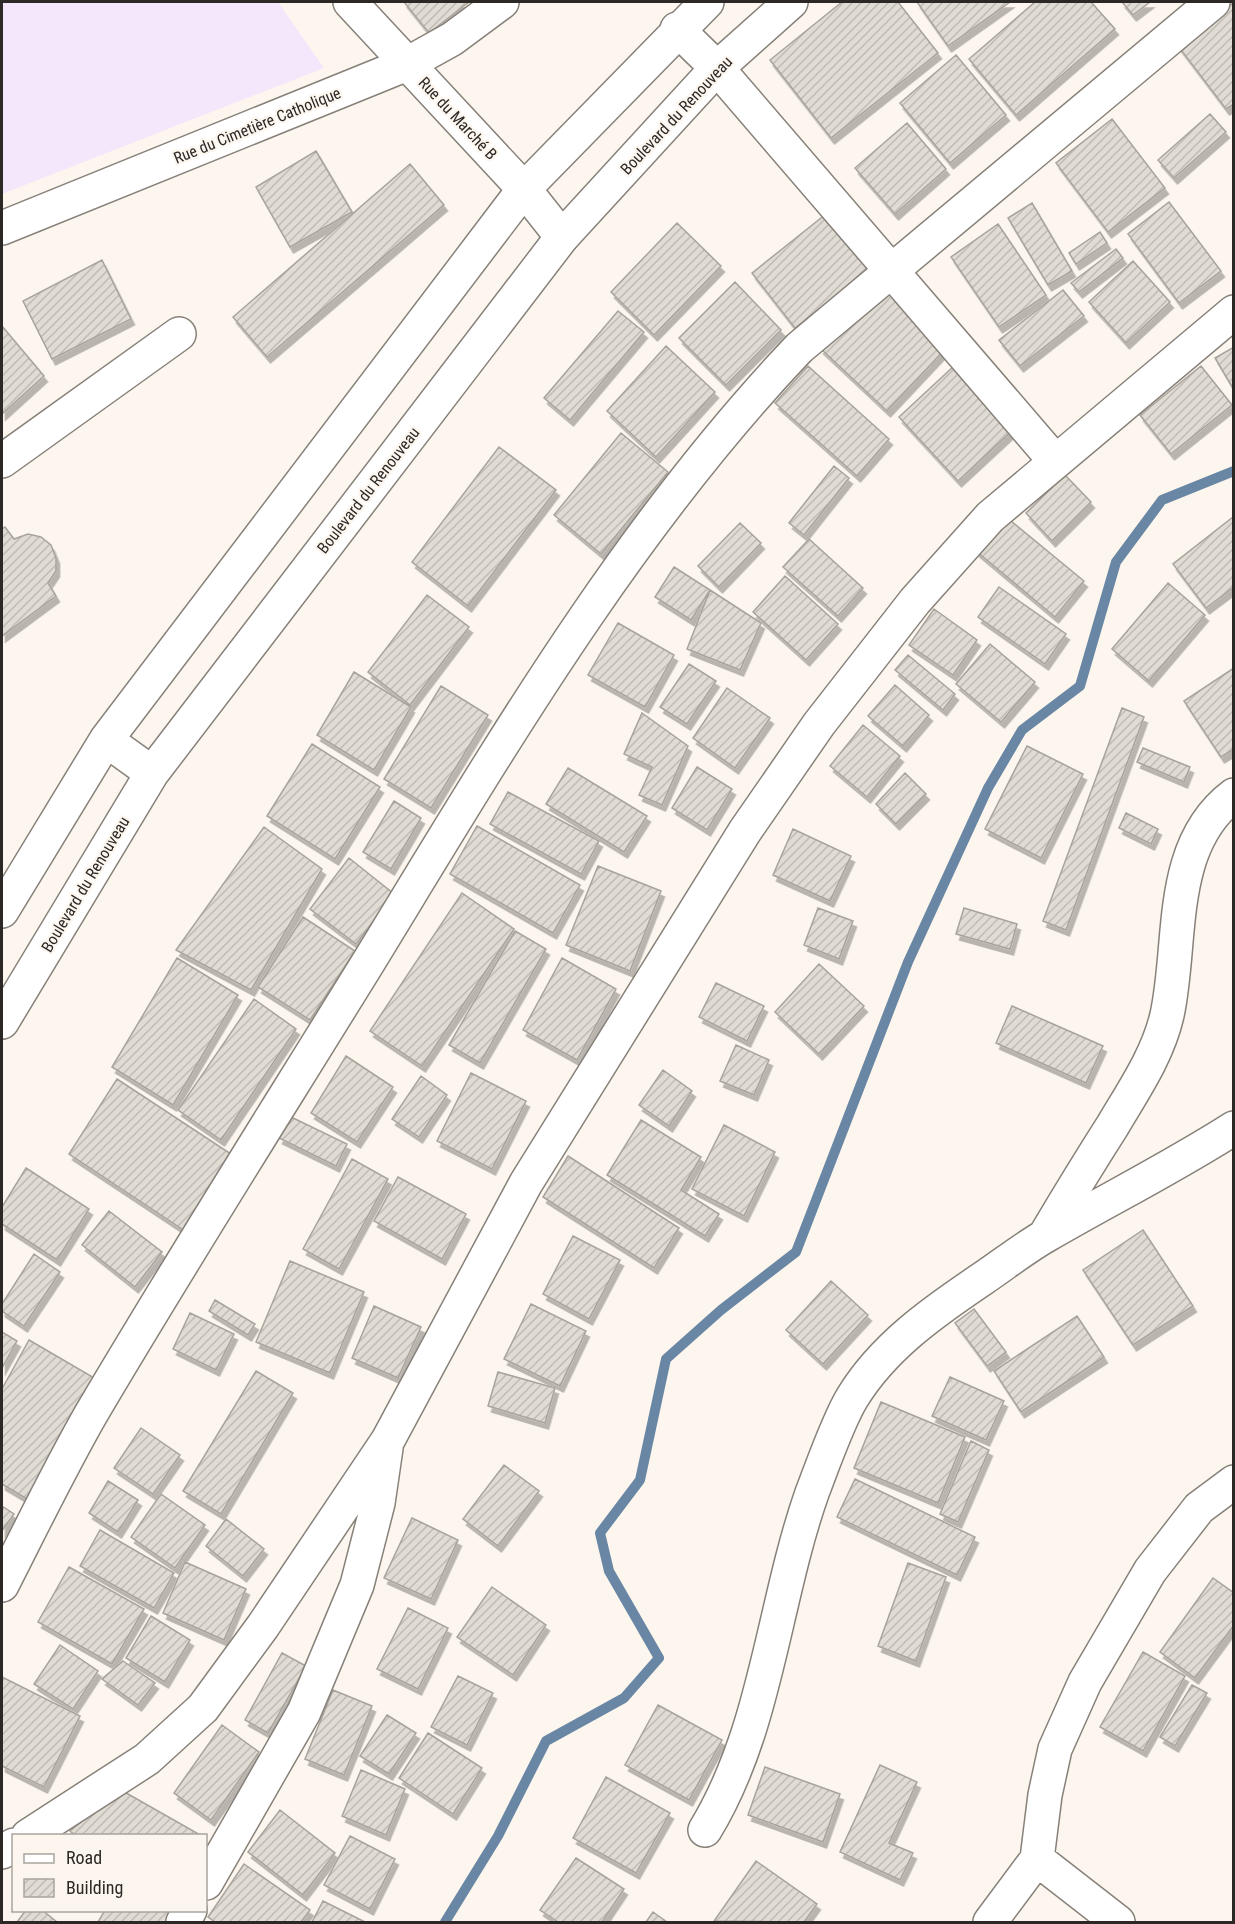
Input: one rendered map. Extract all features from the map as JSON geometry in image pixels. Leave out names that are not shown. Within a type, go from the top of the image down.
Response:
[{"type":"main road","name":"Rue du Marché B","points":[[350,2],[524,189],[562,237]]},
{"type":"main road","name":"Rue du Cimetière Catholique","points":[[2,228],[407,64],[452,39],[502,2]]},
{"type":"main road","points":[[2,910],[106,740],[524,189],[677,29],[707,2]]},
{"type":"main road","name":"Boulevard du Renouveau","points":[[2,1022],[153,773],[562,237],[717,68],[791,2]]},
{"type":"main road","points":[[2,1585],[96,1406],[471,794],[594,604],[664,508],[754,396],[799,348],[1213,2]]},
{"type":"main road","points":[[677,29],[717,68],[1055,461]]},
{"type":"main road","points":[[31,1834],[147,1760],[202,1708],[263,1626],[387,1440],[526,1183],[752,821],[819,724],[915,601],[990,517],[1233,312]]},
{"type":"main road","points":[[2,461],[179,334]]},
{"type":"main road","points":[[106,740],[153,773]]},
{"type":"main road","points":[[1044,1236],[1140,1080],[1159,1038],[1167,1014],[1177,913],[1190,858],[1206,823],[1233,795]]},
{"type":"main road","points":[[705,1830],[721,1805],[762,1689],[789,1571],[812,1493],[852,1399],[894,1345],[940,1307],[1044,1236],[1190,1156],[1233,1128]]},
{"type":"main road","points":[[207,1881],[304,1712],[357,1585],[378,1503],[387,1440]]},
{"type":"main road","points":[[990,1923],[1037,1859],[1055,1749],[1085,1682],[1150,1571],[1199,1508],[1233,1482]]},
{"type":"main road","points":[[1037,1859],[1118,1923]]},
{"type":"shaded area","points":[[2,2],[278,2],[324,68],[2,194]]},
{"type":"building","points":[[404,2],[469,2],[429,33]]},
{"type":"building","points":[[842,2],[898,2],[938,53],[831,138],[770,60]]},
{"type":"building","points":[[917,2],[1010,2],[948,46]]},
{"type":"building","points":[[1035,2],[1091,2],[1115,29],[1016,115],[969,59]]},
{"type":"building","points":[[1122,2],[1150,2],[1133,15]]},
{"type":"building","points":[[1229,2],[1234,7],[1234,104],[1226,109],[1175,42]]},
{"type":"building","points":[[956,55],[1006,115],[950,163],[900,103]]},
{"type":"building","points":[[1210,114],[1226,132],[1174,178],[1158,160]]},
{"type":"building","points":[[1112,119],[1165,188],[1108,232],[1056,163]]},
{"type":"building","points":[[907,123],[946,169],[895,214],[855,168]]},
{"type":"building","points":[[316,151],[352,212],[290,247],[256,187]]},
{"type":"building","points":[[410,164],[444,205],[267,357],[233,317]]},
{"type":"building","points":[[1169,202],[1221,271],[1179,303],[1128,234]]},
{"type":"building","points":[[1032,203],[1072,271],[1048,285],[1008,218]]},
{"type":"building","points":[[826,214],[870,269],[795,328],[752,273]]},
{"type":"building","points":[[677,223],[721,266],[654,335],[611,292]]},
{"type":"building","points":[[998,224],[1046,295],[999,327],[951,257]]},
{"type":"building","points":[[1100,232],[1107,243],[1076,264],[1069,253]]},
{"type":"building","points":[[1116,249],[1123,258],[1079,292],[1071,283]]},
{"type":"building","points":[[102,260],[131,319],[52,359],[23,301]]},
{"type":"building","points":[[1133,261],[1170,302],[1126,343],[1089,302]]},
{"type":"building","points":[[735,282],[781,330],[726,385],[679,338]]},
{"type":"building","points":[[882,282],[949,345],[887,411],[820,348]]},
{"type":"building","points":[[1063,290],[1084,316],[1020,366],[999,340]]},
{"type":"building","points":[[618,311],[644,332],[570,420],[544,398]]},
{"type":"building","points":[[2,326],[44,376],[2,414]]},
{"type":"building","points":[[666,346],[715,392],[656,457],[607,411]]},
{"type":"building","points":[[1234,347],[1234,390],[1215,358]]},
{"type":"building","points":[[955,365],[1014,429],[958,481],[899,417]]},
{"type":"building","points":[[808,366],[889,439],[857,476],[775,403]]},
{"type":"building","points":[[1201,366],[1232,405],[1171,454],[1140,415]]},
{"type":"building","points":[[621,433],[668,472],[601,554],[554,515]]},
{"type":"building","points":[[499,447],[556,490],[468,606],[412,562]]},
{"type":"building","points":[[834,466],[849,478],[804,535],[789,523]]},
{"type":"building","points":[[1065,475],[1091,502],[1052,541],[1026,513]]},
{"type":"building","points":[[1005,516],[1084,581],[1055,617],[976,551]]},
{"type":"building","points":[[1233,517],[1234,587],[1206,608],[1173,564]]},
{"type":"building","points":[[740,523],[761,543],[719,587],[698,566]]},
{"type":"building","points":[[5,527],[14,539],[28,534],[41,537],[51,545],[56,558],[56,571],[48,583],[56,596],[2,636],[2,529]]},
{"type":"building","points":[[809,539],[863,588],[838,616],[783,567]]},
{"type":"building","points":[[674,567],[710,590],[691,620],[655,597]]},
{"type":"building","points":[[785,576],[838,624],[806,660],[753,612]]},
{"type":"building","points":[[1168,583],[1205,615],[1149,681],[1112,649]]},
{"type":"building","points":[[999,587],[1066,634],[1045,664],[978,617]]},
{"type":"building","points":[[710,590],[761,623],[740,670],[687,649]]},
{"type":"building","points":[[427,595],[469,627],[410,705],[368,672]]},
{"type":"building","points":[[934,609],[977,640],[953,675],[909,645]]},
{"type":"building","points":[[618,623],[674,655],[645,707],[588,675]]},
{"type":"building","points":[[990,644],[1035,682],[1001,722],[956,684]]},
{"type":"building","points":[[908,655],[955,694],[943,710],[895,670]]},
{"type":"building","points":[[689,664],[716,681],[687,724],[660,707]]},
{"type":"building","points":[[1234,668],[1234,749],[1221,757],[1184,701]]},
{"type":"building","points":[[354,672],[411,707],[374,770],[317,735]]},
{"type":"building","points":[[895,685],[929,715],[903,746],[868,716]]},
{"type":"building","points":[[441,686],[488,715],[431,808],[384,779]]},
{"type":"building","points":[[727,688],[770,718],[735,768],[693,738]]},
{"type":"building","points":[[1122,708],[1144,717],[1066,930],[1043,921]]},
{"type":"building","points":[[642,713],[688,746],[662,805],[639,795],[652,767],[624,754]]},
{"type":"building","points":[[863,725],[900,756],[867,797],[830,766]]},
{"type":"building","points":[[312,744],[380,787],[335,859],[267,816]]},
{"type":"building","points":[[1027,746],[1083,774],[1041,858],[985,829]]},
{"type":"building","points":[[1143,748],[1190,767],[1184,782],[1137,762]]},
{"type":"building","points":[[697,767],[732,789],[707,830],[672,808]]},
{"type":"building","points":[[568,768],[647,816],[624,852],[546,804]]},
{"type":"building","points":[[905,773],[926,794],[896,824],[876,804]]},
{"type":"building","points":[[508,792],[599,841],[581,874],[490,824]]},
{"type":"building","points":[[394,801],[421,818],[391,869],[363,852]]},
{"type":"building","points":[[1126,813],[1158,829],[1151,844],[1119,828]]},
{"type":"building","points":[[477,826],[580,885],[553,933],[450,874]]},
{"type":"building","points":[[264,827],[322,869],[251,990],[176,950]]},
{"type":"building","points":[[793,829],[851,856],[830,901],[773,875]]},
{"type":"building","points":[[349,858],[394,894],[356,944],[310,909]]},
{"type":"building","points":[[598,866],[661,891],[630,971],[566,945]]},
{"type":"building","points":[[462,893],[514,929],[422,1066],[370,1031]]},
{"type":"building","points":[[818,908],[853,921],[839,959],[804,945]]},
{"type":"building","points":[[964,908],[1017,924],[1010,949],[956,934]]},
{"type":"building","points":[[303,917],[355,951],[310,1020],[258,987]]},
{"type":"building","points":[[515,931],[546,949],[480,1063],[449,1045]]},
{"type":"building","points":[[177,958],[238,995],[173,1105],[112,1067]]},
{"type":"building","points":[[562,958],[616,989],[577,1060],[523,1030]]},
{"type":"building","points":[[819,964],[864,1006],[819,1054],[775,1012]]},
{"type":"building","points":[[716,983],[764,1006],[747,1041],[699,1017]]},
{"type":"building","points":[[254,999],[296,1029],[221,1140],[178,1110]]},
{"type":"building","points":[[1012,1006],[1103,1046],[1086,1083],[996,1043]]},
{"type":"building","points":[[736,1045],[769,1060],[754,1095],[720,1081]]},
{"type":"building","points":[[346,1056],[393,1087],[357,1142],[311,1113]]},
{"type":"building","points":[[663,1070],[692,1091],[669,1126],[639,1105]]},
{"type":"building","points":[[471,1073],[526,1101],[492,1169],[437,1141]]},
{"type":"building","points":[[421,1076],[447,1095],[419,1137],[392,1119]]},
{"type":"building","points":[[117,1079],[234,1156],[185,1231],[69,1154]]},
{"type":"building","points":[[289,1116],[347,1144],[336,1166],[279,1138]]},
{"type":"building","points":[[641,1120],[701,1157],[681,1190],[719,1214],[705,1236],[607,1175]]},
{"type":"building","points":[[724,1125],[775,1152],[744,1216],[692,1189]]},
{"type":"building","points":[[568,1156],[679,1228],[654,1268],[543,1197]]},
{"type":"building","points":[[352,1159],[388,1179],[339,1269],[303,1249]]},
{"type":"building","points":[[26,1168],[89,1209],[57,1260],[2,1224],[2,1207]]},
{"type":"building","points":[[398,1177],[466,1214],[442,1259],[374,1221]]},
{"type":"building","points":[[109,1211],[162,1252],[135,1287],[82,1245]]},
{"type":"building","points":[[1143,1230],[1193,1306],[1133,1345],[1083,1270]]},
{"type":"building","points":[[573,1236],[620,1260],[589,1319],[543,1294]]},
{"type":"building","points":[[34,1254],[60,1272],[24,1326],[2,1311],[2,1304]]},
{"type":"building","points":[[290,1261],[364,1292],[330,1373],[256,1342]]},
{"type":"building","points":[[831,1281],[868,1315],[823,1364],[786,1330]]},
{"type":"building","points":[[215,1300],[255,1324],[248,1335],[209,1311]]},
{"type":"building","points":[[531,1304],[586,1331],[560,1386],[504,1359]]},
{"type":"building","points":[[374,1306],[421,1327],[398,1378],[352,1358]]},
{"type":"building","points":[[974,1309],[1006,1352],[987,1366],[955,1323]]},
{"type":"building","points":[[190,1313],[234,1334],[216,1370],[173,1349]]},
{"type":"building","points":[[1077,1316],[1104,1357],[1021,1412],[994,1371]]},
{"type":"building","points":[[2,1332],[17,1341],[2,1368]]},
{"type":"building","points":[[29,1340],[96,1379],[27,1499],[2,1484],[2,1389]]},
{"type":"building","points":[[256,1371],[293,1393],[221,1514],[183,1491]]},
{"type":"building","points":[[498,1372],[555,1388],[545,1423],[488,1406]]},
{"type":"building","points":[[950,1377],[1004,1401],[986,1440],[932,1416]]},
{"type":"building","points":[[881,1402],[965,1437],[938,1503],[854,1468]]},
{"type":"building","points":[[141,1428],[180,1455],[153,1494],[114,1468]]},
{"type":"building","points":[[971,1441],[989,1450],[958,1522],[940,1514]]},
{"type":"building","points":[[504,1465],[539,1491],[498,1546],[463,1519]]},
{"type":"building","points":[[855,1479],[975,1537],[957,1575],[837,1517]]},
{"type":"building","points":[[108,1481],[138,1500],[118,1532],[89,1513]]},
{"type":"building","points":[[161,1494],[205,1525],[175,1568],[131,1537]]},
{"type":"building","points":[[2,1506],[14,1514],[2,1531]]},
{"type":"building","points":[[412,1518],[458,1540],[431,1599],[384,1578]]},
{"type":"building","points":[[226,1519],[264,1549],[243,1576],[206,1546]]},
{"type":"building","points":[[100,1530],[174,1573],[154,1608],[80,1566]]},
{"type":"building","points":[[185,1562],[246,1589],[224,1640],[163,1613]]},
{"type":"building","points":[[908,1563],[946,1577],[916,1661],[878,1646]]},
{"type":"building","points":[[69,1567],[144,1609],[112,1664],[38,1622]]},
{"type":"building","points":[[1213,1578],[1234,1593],[1234,1625],[1195,1678],[1160,1652]]},
{"type":"building","points":[[492,1587],[546,1625],[513,1675],[457,1637]]},
{"type":"building","points":[[408,1608],[448,1628],[418,1689],[377,1669]]},
{"type":"building","points":[[151,1616],[190,1640],[165,1682],[126,1658]]},
{"type":"building","points":[[60,1645],[98,1671],[73,1709],[34,1684]]},
{"type":"building","points":[[1143,1652],[1185,1676],[1143,1751],[1100,1727]]},
{"type":"building","points":[[282,1653],[306,1666],[268,1733],[245,1720]]},
{"type":"building","points":[[123,1661],[155,1683],[138,1705],[102,1679]]},
{"type":"building","points":[[458,1676],[493,1693],[467,1745],[431,1727]]},
{"type":"building","points":[[2,1677],[80,1716],[44,1787],[2,1766]]},
{"type":"building","points":[[1192,1685],[1207,1693],[1175,1746],[1160,1737]]},
{"type":"building","points":[[333,1690],[372,1706],[344,1775],[305,1759]]},
{"type":"building","points":[[658,1705],[722,1740],[689,1800],[625,1765]]},
{"type":"building","points":[[387,1715],[416,1733],[389,1774],[360,1756]]},
{"type":"building","points":[[222,1725],[259,1752],[211,1820],[174,1793]]},
{"type":"building","points":[[428,1733],[482,1768],[453,1814],[399,1778]]},
{"type":"building","points":[[880,1765],[917,1782],[889,1843],[913,1853],[900,1880],[840,1852]]},
{"type":"building","points":[[765,1767],[840,1794],[823,1842],[748,1815]]},
{"type":"building","points":[[361,1770],[405,1789],[386,1835],[342,1816]]},
{"type":"building","points":[[606,1777],[670,1813],[636,1873],[573,1838]]},
{"type":"building","points":[[121,1790],[198,1834],[74,1834],[70,1831]]},
{"type":"building","points":[[280,1810],[335,1853],[303,1895],[248,1852]]},
{"type":"building","points":[[350,1836],[395,1859],[370,1909],[324,1885]]},
{"type":"building","points":[[576,1858],[624,1889],[602,1922],[558,1922],[540,1910]]},
{"type":"building","points":[[756,1861],[817,1904],[804,1922],[714,1921]]},
{"type":"building","points":[[244,1864],[310,1910],[301,1922],[215,1922],[208,1917]]},
{"type":"building","points":[[323,1901],[365,1922],[312,1922]]},
{"type":"building","points":[[24,1912],[44,1912],[57,1922],[17,1922]]},
{"type":"building","points":[[104,1912],[172,1912],[166,1922],[98,1922]]},
{"type":"building","points":[[653,1912],[667,1922],[646,1922]]},
{"type":"waterway","points":[[445,1922],[498,1836],[546,1741],[624,1698],[659,1658],[609,1571],[600,1533],[640,1480],[666,1359],[721,1310],[796,1252],[908,962],[988,788],[1022,730],[1080,686],[1116,562],[1162,500],[1234,471]]}]
